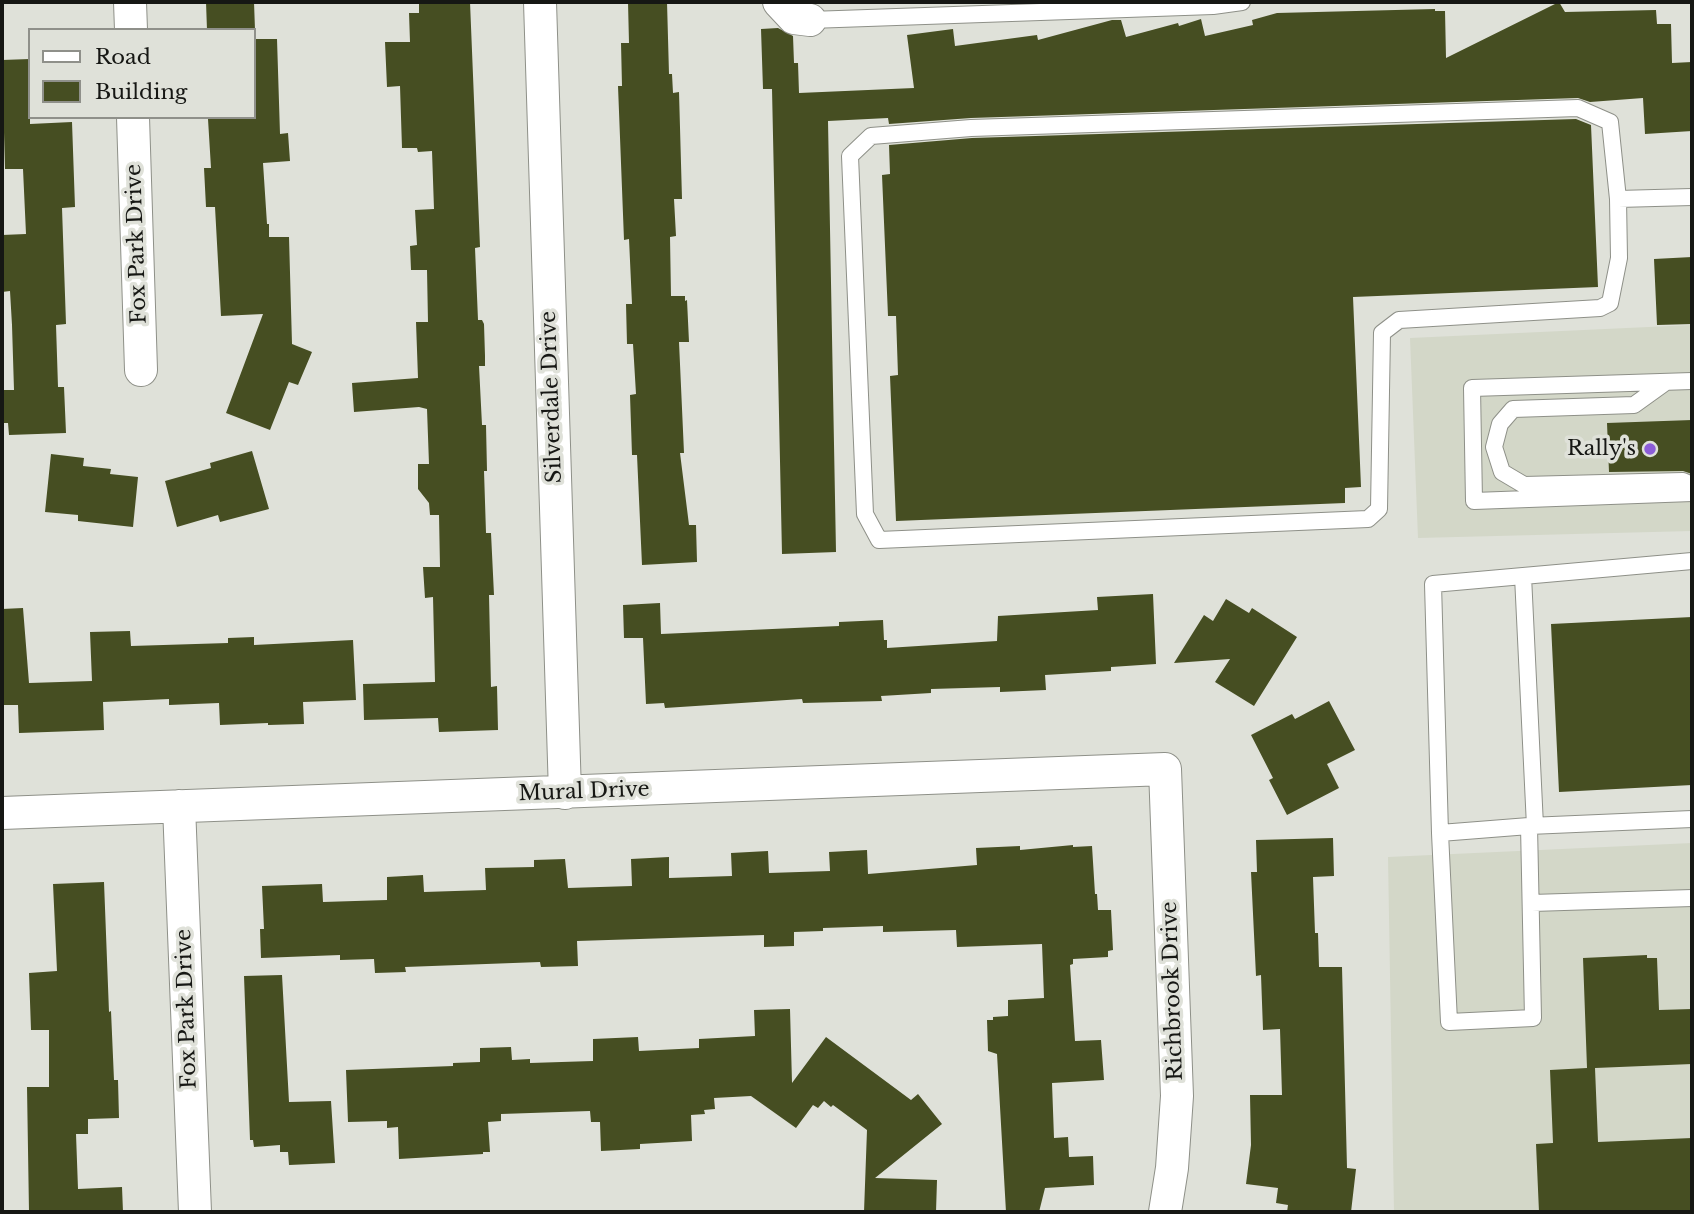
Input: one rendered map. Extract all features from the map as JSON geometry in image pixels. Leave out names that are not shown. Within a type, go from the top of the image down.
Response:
[{"type":"street","points":[[130,2],[131,28]]},
{"type":"street","name":"Silverdale Drive","points":[[540,2],[565,793]]},
{"type":"street","points":[[779,2],[794,18],[810,20]]},
{"type":"street","name":"Fox Park Drive","points":[[134,119],[141,370]]},
{"type":"street","name":"Mural Drive","points":[[2,813],[1166,769]]},
{"type":"street","name":"Richbrook Drive","points":[[1165,1212],[1172,1168],[1177,1096],[1166,769]]},
{"type":"street","name":"Fox Park Drive","points":[[179,806],[195,1212]]},
{"type":"lane","points":[[810,20],[1213,6],[1242,2]]},
{"type":"lane","points":[[1578,108],[1610,122],[1618,199],[1619,258],[1610,303],[1600,308],[1399,320],[1382,333],[1379,509],[1368,519],[879,540],[865,514],[850,156],[871,136],[971,128],[1578,108]]},
{"type":"lane","points":[[1618,199],[1692,197]]},
{"type":"lane","points":[[1692,381],[1472,388],[1474,501],[1692,493]]},
{"type":"lane","points":[[1666,382],[1634,405],[1513,409],[1500,424],[1494,447],[1502,472],[1524,485],[1683,481],[1692,485]]},
{"type":"lane","points":[[1523,576],[1532,826],[1533,1018],[1449,1022],[1433,584],[1523,576],[1692,561]]},
{"type":"lane","points":[[1440,833],[1692,819]]},
{"type":"lane","points":[[1532,902],[1692,898]]},
{"type":"shaded area","points":[[1692,325],[1692,531],[1418,538],[1410,338]]},
{"type":"shaded area","points":[[1692,843],[1692,1212],[1394,1212],[1388,857]]},
{"type":"building","points":[[206,2],[254,2],[255,28],[207,28]]},
{"type":"building","points":[[419,2],[470,2],[480,247],[475,248],[478,320],[482,320],[484,324],[485,356],[485,366],[479,366],[482,425],[486,425],[486,533],[491,533],[494,595],[489,595],[491,687],[497,686],[498,730],[439,732],[438,718],[364,720],[363,684],[435,682],[433,597],[425,598],[423,567],[440,567],[439,515],[430,515],[429,503],[418,489],[418,464],[429,464],[427,409],[419,407],[354,412],[352,383],[418,378],[416,322],[428,322],[427,270],[411,270],[410,246],[417,245],[415,210],[434,209],[432,151],[418,152],[417,148],[402,148],[400,86],[387,87],[385,42],[410,42],[409,13],[419,13]]},
{"type":"building","points":[[628,2],[667,2],[669,74],[672,74],[673,93],[679,92],[682,199],[674,199],[676,236],[670,237],[671,296],[685,296],[685,301],[687,300],[689,342],[679,342],[684,453],[680,453],[689,525],[696,525],[697,562],[642,565],[637,455],[632,455],[630,395],[636,394],[633,344],[627,344],[626,304],[632,304],[629,239],[624,240],[618,86],[622,86],[621,43],[629,43]]},
{"type":"building","points":[[1559,2],[1565,12],[1656,10],[1657,24],[1671,24],[1672,63],[1692,62],[1692,131],[1645,134],[1643,98],[1590,102],[1578,98],[971,118],[889,124],[888,118],[828,121],[836,552],[782,554],[772,89],[763,89],[761,29],[778,28],[793,36],[794,63],[798,63],[799,93],[914,88],[907,35],[953,29],[955,46],[1037,35],[1038,40],[1112,20],[1121,20],[1126,37],[1201,19],[1205,36],[1253,25],[1252,20],[1277,13],[1435,9],[1445,11],[1446,58]]},
{"type":"building","points":[[256,39],[277,39],[280,134],[288,133],[290,161],[263,163],[267,224],[269,237],[289,237],[292,344],[312,352],[298,385],[289,382],[270,430],[226,413],[263,314],[221,316],[215,207],[206,207],[204,168],[211,168],[208,119],[256,119]]},
{"type":"building","points":[[28,59],[30,124],[72,122],[75,207],[62,208],[66,324],[56,325],[58,387],[64,387],[66,433],[9,435],[8,423],[2,423],[2,390],[14,390],[10,291],[2,292],[2,235],[26,234],[23,169],[5,169],[2,60]]},
{"type":"building","points":[[1576,119],[1591,125],[1598,287],[1353,297],[1361,487],[1345,488],[1345,503],[896,521],[890,376],[898,375],[896,316],[888,316],[882,175],[890,174],[889,145],[972,138]]},
{"type":"building","points":[[1692,257],[1692,324],[1657,325],[1654,259]]},
{"type":"building","name":"Rally's","points":[[1692,420],[1692,474],[1683,471],[1609,472],[1607,423]]},
{"type":"building","points":[[252,451],[269,509],[220,522],[218,515],[177,527],[165,481],[211,468],[210,463]]},
{"type":"building","points":[[51,454],[84,458],[83,466],[111,469],[110,474],[138,477],[133,527],[78,521],[78,515],[45,512]]},
{"type":"building","points":[[1153,594],[1156,664],[1111,667],[1111,671],[1045,675],[1046,690],[1000,692],[1000,687],[931,689],[931,693],[881,696],[882,701],[803,703],[802,699],[665,708],[664,703],[646,704],[643,638],[624,638],[623,605],[660,603],[661,634],[839,626],[839,622],[883,620],[887,648],[997,641],[998,616],[1098,610],[1097,597]]},
{"type":"building","points":[[1226,599],[1249,613],[1252,608],[1297,637],[1254,706],[1215,682],[1230,659],[1174,663],[1204,615],[1213,621]]},
{"type":"building","points":[[23,608],[29,683],[92,681],[90,632],[130,631],[131,646],[228,643],[228,638],[254,637],[254,645],[353,640],[356,700],[303,702],[304,724],[268,725],[220,725],[219,703],[169,705],[169,699],[103,702],[104,730],[19,733],[18,705],[2,705],[2,609]]},
{"type":"building","points":[[1692,617],[1692,785],[1559,792],[1551,624]]},
{"type":"building","points":[[1329,701],[1355,750],[1327,764],[1339,788],[1287,815],[1269,780],[1273,778],[1251,735],[1292,714],[1295,719]]},
{"type":"building","points":[[1333,838],[1334,876],[1313,877],[1315,933],[1318,933],[1319,967],[1342,967],[1347,1168],[1356,1169],[1351,1212],[1287,1212],[1288,1205],[1276,1203],[1278,1188],[1246,1184],[1251,1145],[1250,1095],[1282,1095],[1280,1029],[1263,1030],[1261,975],[1256,976],[1251,872],[1257,872],[1256,840]]},
{"type":"building","points":[[1020,846],[1020,850],[1092,846],[1098,910],[1111,910],[1113,950],[1108,951],[1108,957],[1073,959],[1073,964],[1070,965],[1075,1041],[1101,1040],[1104,1080],[1052,1083],[1054,1138],[1068,1137],[1069,1157],[1093,1156],[1094,1185],[1045,1188],[1039,1212],[1006,1212],[997,1054],[988,1051],[987,1020],[1008,1016],[1008,1000],[1044,998],[1042,944],[957,947],[956,930],[883,932],[883,926],[794,932],[794,946],[764,947],[764,935],[577,941],[578,966],[541,967],[540,962],[405,967],[406,972],[375,973],[374,959],[340,960],[340,955],[261,958],[260,929],[264,929],[262,886],[322,884],[323,902],[387,900],[387,877],[423,875],[424,892],[486,890],[485,868],[534,867],[534,860],[565,859],[568,888],[632,886],[631,859],[669,857],[669,878],[732,876],[731,853],[768,851],[769,873],[830,871],[829,852],[867,850],[868,874],[977,865],[976,848]]},
{"type":"building","points":[[104,882],[109,1012],[111,1011],[114,1080],[118,1080],[119,1118],[88,1119],[88,1134],[76,1134],[78,1189],[122,1187],[123,1212],[29,1212],[27,1087],[49,1087],[49,1030],[31,1030],[29,973],[57,971],[53,884]]},
{"type":"building","points":[[1647,955],[1647,958],[1657,958],[1659,1010],[1692,1009],[1692,1064],[1595,1068],[1598,1142],[1692,1138],[1692,1212],[1539,1212],[1536,1144],[1553,1143],[1550,1070],[1587,1068],[1583,958]]},
{"type":"building","points":[[282,975],[289,1102],[331,1101],[335,1163],[289,1165],[288,1152],[280,1152],[280,1145],[254,1147],[253,1140],[250,1140],[244,976]]},
{"type":"building","points":[[790,1009],[792,1083],[826,1037],[911,1100],[918,1094],[942,1124],[875,1178],[937,1180],[936,1212],[864,1212],[867,1130],[824,1101],[818,1108],[813,1105],[796,1128],[751,1096],[714,1098],[715,1109],[704,1110],[705,1114],[691,1115],[692,1141],[640,1144],[640,1149],[601,1151],[600,1122],[591,1122],[590,1111],[501,1114],[501,1121],[488,1122],[490,1152],[399,1159],[398,1127],[387,1128],[387,1121],[348,1122],[346,1070],[453,1066],[453,1063],[480,1062],[480,1048],[511,1047],[512,1060],[530,1059],[530,1063],[593,1061],[593,1039],[638,1037],[639,1051],[699,1048],[699,1039],[755,1036],[754,1010]]},
{"type":"place","name":"Rally's","points":[[1650,449]]}]
